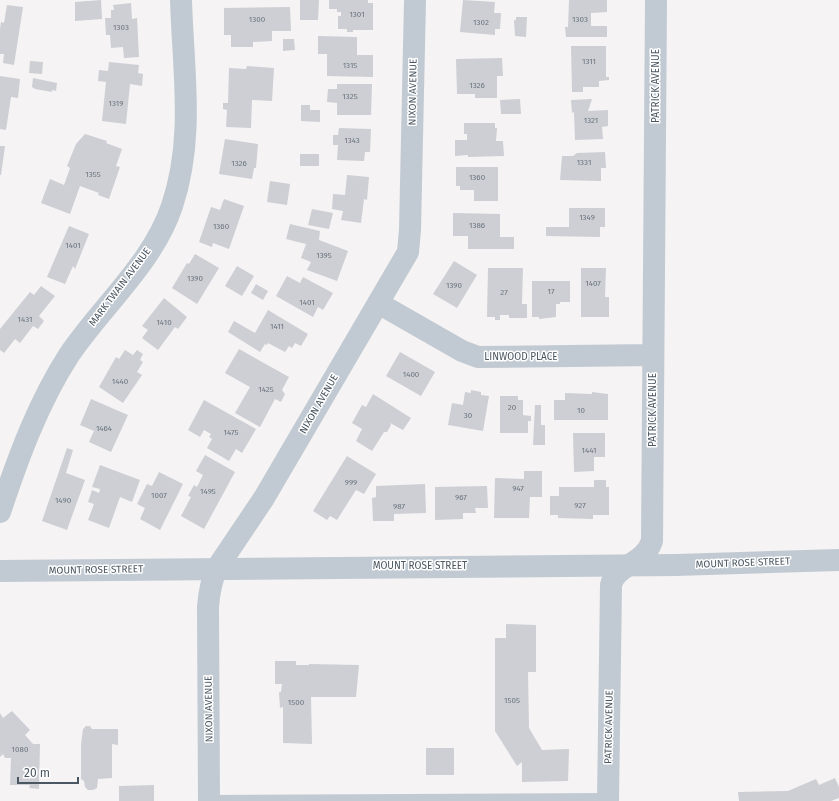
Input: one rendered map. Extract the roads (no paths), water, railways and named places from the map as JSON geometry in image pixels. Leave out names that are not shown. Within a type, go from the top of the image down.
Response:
[{"type":"street","name":"MARK TWAIN AVENUE","points":[[0,512],[25,443],[52,384],[84,334],[142,261],[156,238],[171,207],[182,164],[187,120],[187,85],[181,0]]},
{"type":"street","name":"NIXON AVENUE","points":[[210,801],[209,590],[217,568],[264,498],[408,252],[415,0]]},
{"type":"street","name":"PATRICK AVENUE","points":[[608,800],[611,585],[613,578],[619,572],[642,558],[649,549],[652,541],[656,0]]},
{"type":"street","name":"LINWOOD PLACE","points":[[378,302],[462,351],[478,357],[654,355]]},
{"type":"street","name":"MOUNT ROSE STREET","points":[[0,571],[631,565],[839,560]]},
{"type":"lane","points":[[210,801],[608,800]]}]
